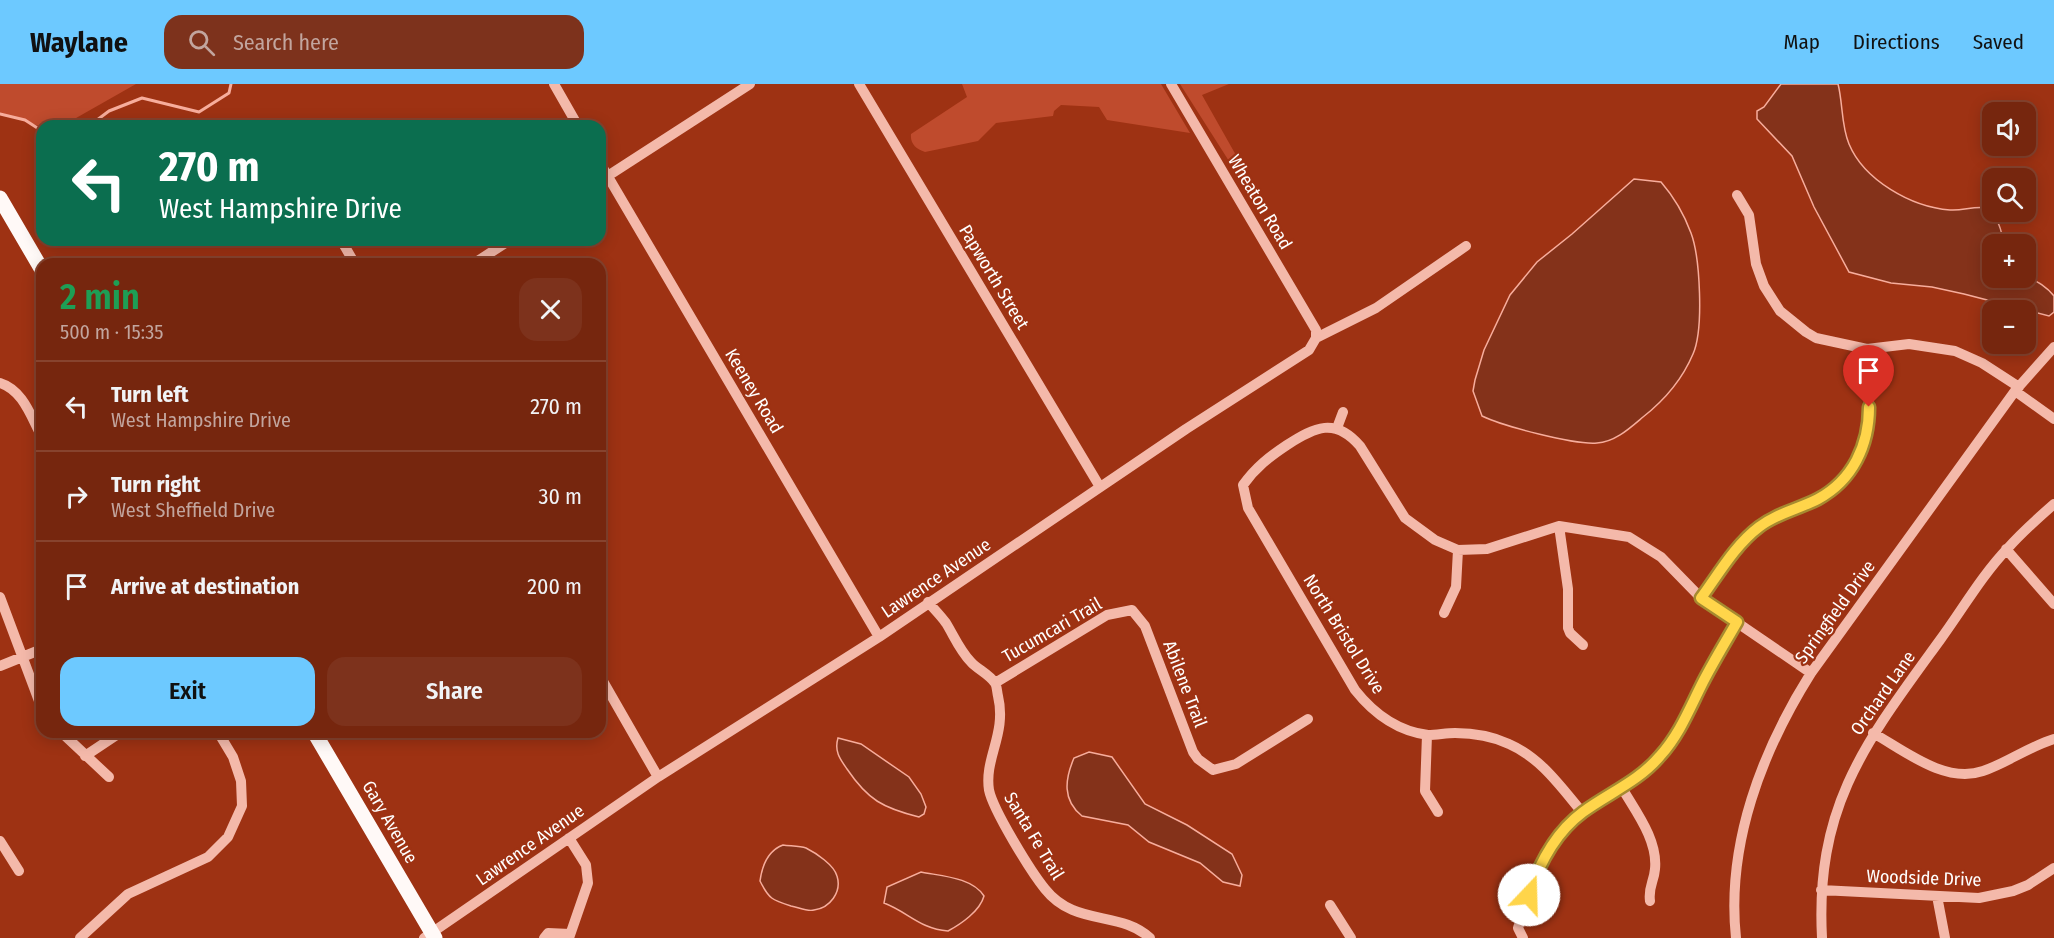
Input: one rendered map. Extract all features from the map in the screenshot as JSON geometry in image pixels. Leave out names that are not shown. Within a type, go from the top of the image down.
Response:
[{"type":"main road","points":[[0,198],[36,260]]},
{"type":"main road","name":"Gary Avenue","points":[[317,738],[430,936]]},
{"type":"street","points":[[554,84],[575,120]]},
{"type":"street","points":[[606,178],[750,84]]},
{"type":"street","name":"Papworth Street","points":[[859,84],[1100,487]]},
{"type":"street","name":"Wheaton Road","points":[[1171,84],[1316,330],[1316,338]]},
{"type":"street","name":"Keeney Road","points":[[606,182],[879,637]]},
{"type":"street","points":[[1737,195],[1749,215],[1759,273],[1767,293],[1793,324],[1816,338],[1867,349],[1909,345],[1955,351],[1982,363],[2054,419]]},
{"type":"street","points":[[482,258],[501,246]]},
{"type":"street","name":"Lawrence Avenue","points":[[430,936],[658,777],[879,637],[1100,487],[1309,350],[1316,338],[1376,308],[1466,246]]},
{"type":"street","name":"Springfield Drive","points":[[1736,938],[1738,868],[1743,831],[1772,743],[1789,709],[1811,673],[2017,389],[2054,347]]},
{"type":"street","points":[[1701,598],[1741,544],[1758,527],[1773,517],[1817,499],[1840,483],[1850,472],[1863,451],[1867,432],[1867,349]]},
{"type":"street","points":[[0,383],[19,393],[36,426]]},
{"type":"street","points":[[1343,412],[1337,428],[1351,436],[1360,446],[1396,505],[1414,527],[1435,540],[1458,549],[1498,547],[1559,526],[1629,537],[1641,543],[1667,563],[1701,598],[1811,673]]},
{"type":"street","name":"North Bristol Drive","points":[[1337,428],[1322,427],[1307,432],[1263,460],[1243,485],[1251,514],[1356,690],[1368,706],[1383,719],[1396,726],[1427,735],[1482,735],[1518,748],[1548,771],[1582,812]]},
{"type":"street","name":"Orchard Lane","points":[[1822,938],[1821,890],[1828,841],[1841,798],[1858,759],[1873,734],[2006,549],[2054,504]]},
{"type":"street","points":[[1559,526],[1568,589],[1568,628],[1570,633],[1583,645]]},
{"type":"street","points":[[1444,613],[1456,587],[1458,549]]},
{"type":"street","points":[[2006,549],[2054,604]]},
{"type":"street","points":[[0,597],[36,693]]},
{"type":"street","points":[[928,602],[945,622],[970,662],[995,683]]},
{"type":"street","name":"Abilene Trail","points":[[1128,611],[1132,610],[1145,627],[1193,752],[1213,770],[1236,764],[1308,719]]},
{"type":"street","name":"Tucumcari Trail","points":[[995,683],[1107,615],[1128,611]]},
{"type":"street","points":[[1523,938],[1518,928],[1542,862],[1551,846],[1582,812],[1622,788],[1651,766],[1678,731],[1737,622]]},
{"type":"street","points":[[0,666],[36,651]]},
{"type":"street","name":"Santa Fe Trail","points":[[995,683],[1001,707],[1001,726],[990,770],[989,789],[996,809],[1040,882],[1053,898],[1068,909],[1078,914],[1136,927],[1150,938]]},
{"type":"street","points":[[606,686],[658,777]]},
{"type":"street","points":[[1873,734],[1950,774],[1982,771],[2018,752],[2054,739]]},
{"type":"street","points":[[1427,735],[1425,791],[1438,812]]},
{"type":"street","points":[[68,738],[109,777]]},
{"type":"street","points":[[85,756],[112,738]]},
{"type":"street","points":[[80,938],[128,894],[202,861],[217,850],[228,837],[242,806],[241,781],[233,757],[222,738]]},
{"type":"street","points":[[1622,788],[1645,827],[1652,846],[1655,870],[1649,888],[1650,901]]},
{"type":"street","points":[[544,938],[548,933],[570,936],[588,883],[586,865],[569,838]]},
{"type":"street","points":[[0,841],[19,871]]},
{"type":"street","name":"Woodside Drive","points":[[1821,890],[1979,898],[2004,894],[2028,885],[2054,868]]},
{"type":"street","points":[[1937,896],[1945,938]]},
{"type":"street","points":[[1330,904],[1350,938]]},
{"type":"shaded area","points":[[0,84],[136,84],[73,120],[36,120],[36,125],[0,113]]},
{"type":"shaded area","points":[[962,84],[1161,84],[1190,133],[1107,120],[1099,107],[1061,105],[1054,111],[1053,116],[996,123],[978,141],[925,152],[916,148],[911,134],[967,97]]},
{"type":"shaded area","points":[[1180,84],[1229,84],[1202,95],[1237,157],[1234,169]]},
{"type":"shaded area","points":[[1781,84],[1838,84],[1849,144],[1866,169],[1891,189],[1920,203],[1935,208],[1955,210],[1982,208],[1982,222],[1998,222],[2002,234],[1982,234],[1982,288],[2036,288],[2036,282],[2054,296],[2054,312],[2049,316],[2036,313],[2036,300],[1987,300],[1932,287],[1891,283],[1849,272],[1814,207],[1792,156],[1757,119],[1757,111],[1764,107]]},
{"type":"shaded area","points":[[1634,179],[1661,182],[1682,212],[1694,244],[1700,293],[1699,328],[1693,354],[1684,372],[1666,396],[1633,426],[1604,442],[1586,443],[1556,438],[1482,416],[1473,391],[1475,380],[1484,350],[1510,295],[1537,262]]},
{"type":"shaded area","points":[[838,738],[861,744],[909,777],[921,794],[926,807],[924,814],[919,817],[886,806],[862,788],[840,758],[837,751]]},
{"type":"shaded area","points":[[1089,752],[1112,757],[1145,804],[1187,825],[1232,854],[1242,875],[1240,886],[1223,882],[1200,863],[1149,842],[1128,825],[1082,816],[1068,796],[1067,781],[1074,758]]},
{"type":"shaded area","points":[[783,845],[806,848],[832,868],[837,876],[838,888],[830,903],[820,909],[805,910],[775,900],[766,892],[760,881],[762,870],[769,855]]},
{"type":"shaded area","points":[[921,872],[964,881],[979,890],[984,896],[982,902],[959,925],[948,931],[922,924],[884,903],[887,887]]},
{"type":"waterway","points":[[97,120],[109,111],[142,98],[199,112],[229,93],[231,84]]},
{"type":"waterway","points":[[0,114],[25,120],[36,127]]},
{"type":"route","points":[[1529,895],[1542,862],[1551,846],[1567,827],[1582,812],[1638,777],[1661,756],[1678,731],[1737,622],[1701,598],[1741,544],[1758,527],[1773,517],[1817,499],[1840,483],[1850,472],[1863,451],[1869,407]]}]
